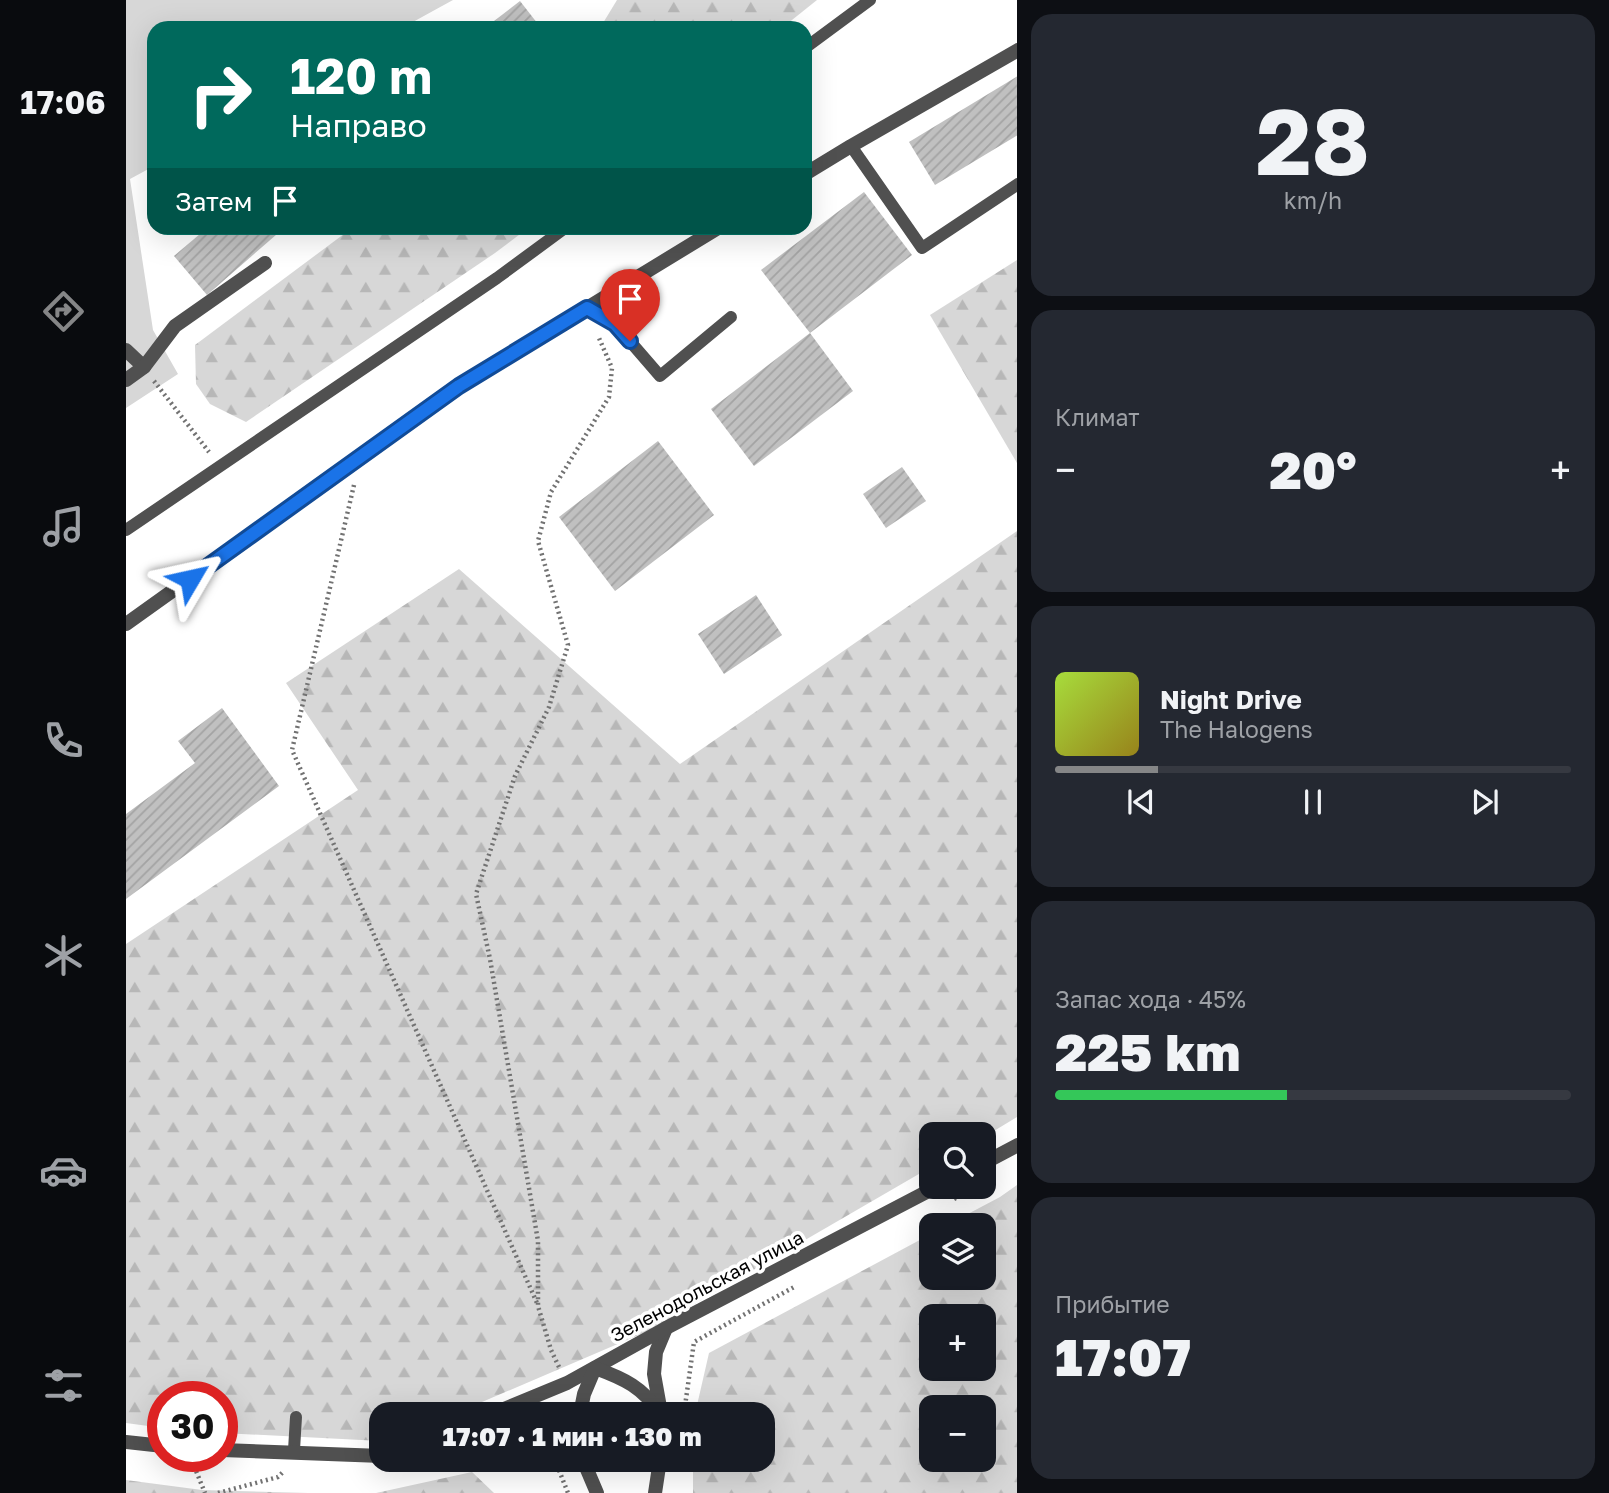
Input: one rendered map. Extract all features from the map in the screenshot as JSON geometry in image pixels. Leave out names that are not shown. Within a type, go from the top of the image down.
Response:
[{"type":"street","points":[[812,170],[1017,50]]},
{"type":"street","points":[[126,624],[459,386],[707,235]]},
{"type":"street","points":[[126,380],[144,367],[176,326],[265,263]]},
{"type":"street","points":[[126,350],[144,367]]},
{"type":"street","points":[[996,1156],[1017,1145]]},
{"type":"street","name":"Зеленодольская улица","points":[[524,1402],[567,1383],[666,1328],[919,1196]]},
{"type":"street","points":[[659,1402],[654,1374],[656,1352],[666,1328]]},
{"type":"street","points":[[582,1402],[595,1368],[624,1379],[639,1389],[651,1402]]},
{"type":"street","points":[[126,1443],[147,1445]]},
{"type":"street","points":[[238,1451],[369,1456]]},
{"type":"street","points":[[588,1472],[597,1493]]},
{"type":"street","points":[[655,1493],[658,1472]]},
{"type":"lane","points":[[812,43],[870,0]]},
{"type":"lane","points":[[851,146],[922,248],[1017,184]]},
{"type":"lane","points":[[126,530],[485,286],[555,235]]},
{"type":"lane","points":[[587,308],[615,324],[660,376],[731,317]]},
{"type":"lane","points":[[295,1453],[296,1417]]},
{"type":"path","points":[[538,1307],[538,1241],[490,959],[476,894],[515,776],[549,707],[568,645],[538,541],[551,492],[609,397],[611,368],[587,308]]},
{"type":"path","points":[[167,397],[220,466]]},
{"type":"path","points":[[360,457],[292,750],[538,1307],[551,1350],[567,1383]]},
{"type":"path","points":[[686,1402],[694,1342],[799,1284]]},
{"type":"path","points":[[218,1493],[278,1477],[295,1453]]},
{"type":"path","points":[[196,1472],[205,1493]]},
{"type":"path","points":[[560,1472],[568,1493]]},
{"type":"green space","points":[[126,0],[453,0],[415,21],[147,21],[147,170],[130,179],[153,330],[178,374],[126,408]]},
{"type":"green space","points":[[617,0],[817,0],[791,21],[604,21]]},
{"type":"green space","points":[[343,235],[519,235],[246,422],[210,404],[196,384],[195,345]]},
{"type":"green space","points":[[1017,260],[1017,463],[930,315]]},
{"type":"green space","points":[[1017,531],[1017,1117],[996,1130],[996,1122],[919,1122],[919,1174],[648,1331],[482,1402],[369,1402],[369,1440],[238,1434],[238,1381],[147,1381],[147,1426],[126,1423],[126,944],[358,790],[286,683],[459,569],[680,764]]},
{"type":"green space","points":[[1017,1185],[1017,1493],[693,1493],[693,1472],[775,1472],[775,1402],[698,1402],[709,1353],[919,1240],[919,1290],[996,1290],[996,1213],[970,1213]]},
{"type":"green space","points":[[472,1472],[494,1493],[376,1493]]},
{"type":"green space","points":[[126,1480],[202,1490],[308,1493],[126,1493]]},
{"type":"building","points":[[520,1],[536,21],[494,21]]},
{"type":"building","points":[[1017,77],[1017,136],[935,185],[909,142]]},
{"type":"building","points":[[864,192],[912,255],[810,333],[761,270],[807,235],[812,235],[812,231]]},
{"type":"building","points":[[199,235],[276,235],[207,295],[174,256]]},
{"type":"building","points":[[810,333],[853,391],[754,466],[711,409]]},
{"type":"building","points":[[658,441],[714,515],[615,591],[559,517]]},
{"type":"building","points":[[902,467],[926,501],[886,528],[863,494]]},
{"type":"building","points":[[756,595],[782,635],[724,674],[698,634]]},
{"type":"building","points":[[222,708],[279,786],[126,899],[126,814],[195,763],[178,741]]},
{"type":"route","points":[[190,579],[459,386],[587,308],[615,324],[630,341]]}]
